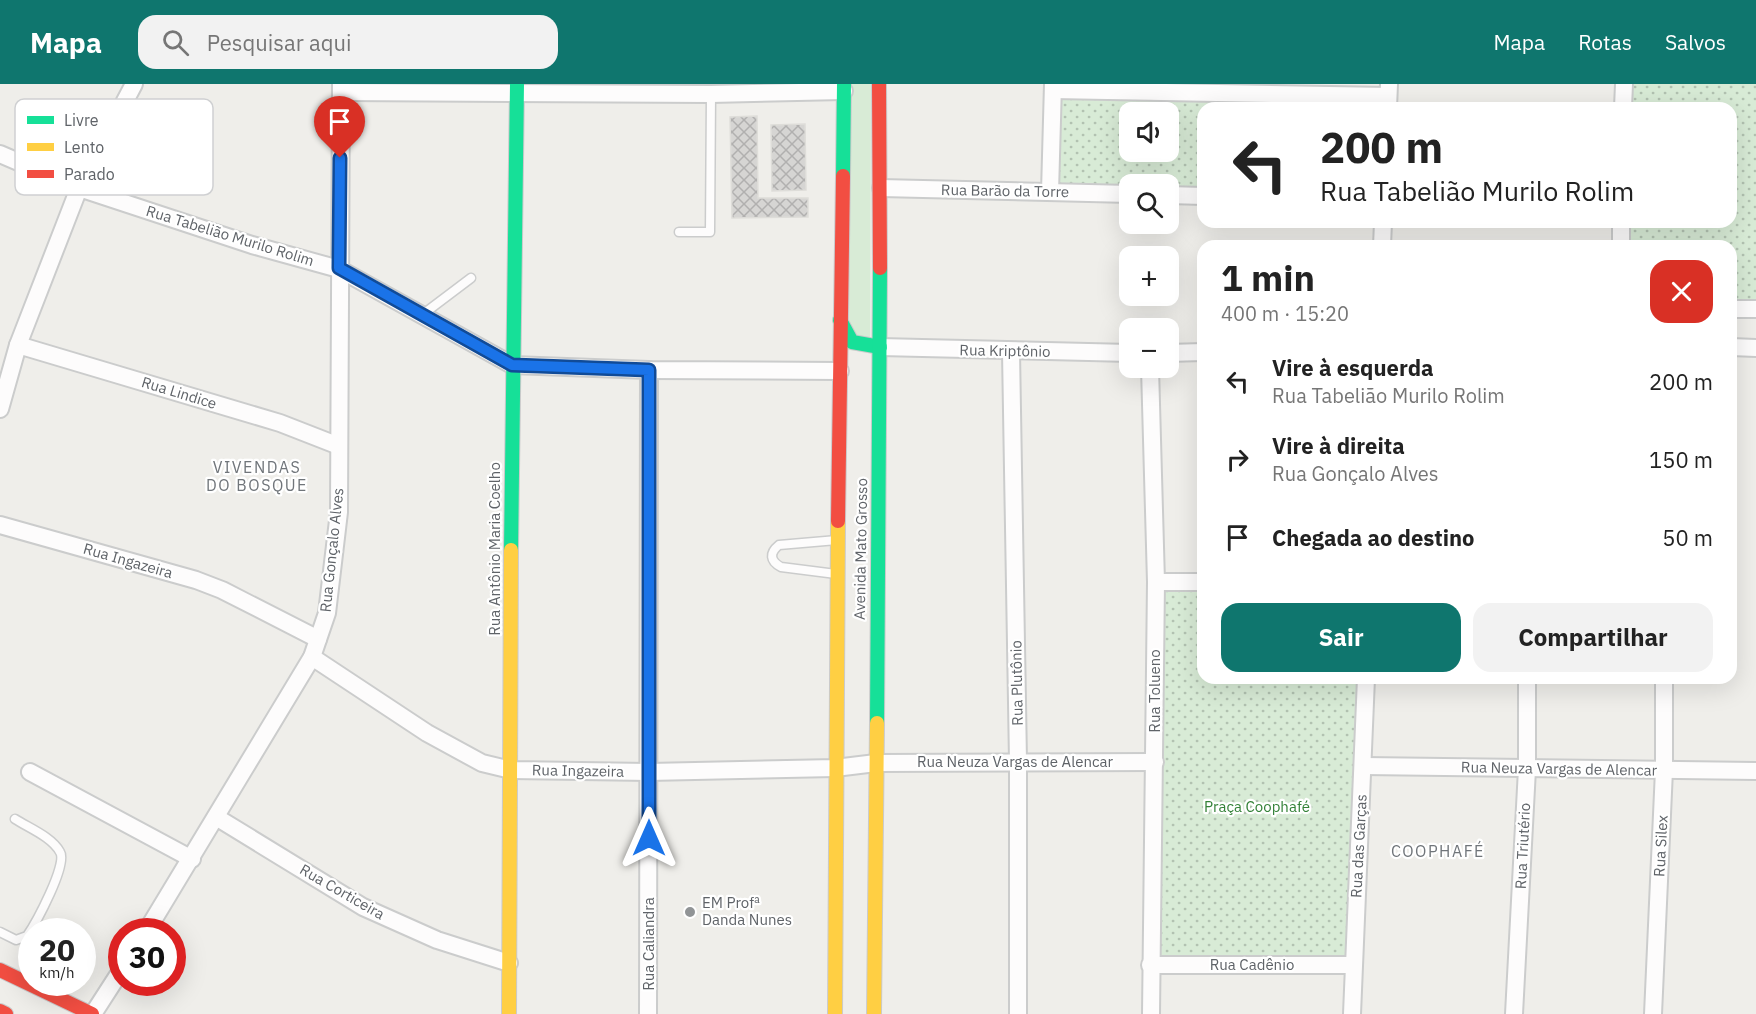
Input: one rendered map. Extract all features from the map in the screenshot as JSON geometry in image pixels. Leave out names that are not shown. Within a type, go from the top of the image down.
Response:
[{"type":"main road","name":"Avenida Mato Grosso","points":[[874,1014],[881,188],[879,84]]},
{"type":"main road","name":"Rua Antônio Maria Coelho","points":[[509,1014],[512,365],[517,88]]},
{"type":"main road","name":"Avenida Mato Grosso","points":[[835,1014],[840,320],[854,90]]},
{"type":"main road","points":[[854,90],[879,107]]},
{"type":"main road","points":[[840,320],[852,342],[880,347]]},
{"type":"main road","points":[[0,970],[93,1014]]},
{"type":"main road","points":[[0,1011],[6,1014]]},
{"type":"street","points":[[126,99],[134,84]]},
{"type":"street","points":[[1623,102],[1624,84]]},
{"type":"street","points":[[1050,192],[1053,87],[1389,96]]},
{"type":"street","points":[[341,88],[653,89],[711,94],[854,90]]},
{"type":"street","name":"Rua Gonçalo Alves","points":[[155,918],[312,657],[327,613],[339,512],[341,88]]},
{"type":"street","name":"Rua Tabelião Murilo Rolim","points":[[0,154],[15,160]]},
{"type":"street","name":"Rua Barão da Torre","points":[[881,188],[1119,194]]},
{"type":"street","points":[[0,409],[18,345],[76,195]]},
{"type":"street","name":"Rua Tabelião Murilo Rolim","points":[[100,195],[252,245],[339,268],[512,365],[649,370],[840,371]]},
{"type":"street","points":[[1179,195],[1197,196]]},
{"type":"street","points":[[1737,309],[1756,309]]},
{"type":"street","name":"Rua Lindice","points":[[18,345],[280,423],[339,446]]},
{"type":"street","name":"Rua Kriptônio","points":[[880,347],[1119,353]]},
{"type":"street","points":[[1737,347],[1756,348]]},
{"type":"street","name":"Rua Plutônio","points":[[1011,352],[1018,761],[1018,1014]]},
{"type":"street","points":[[1179,353],[1197,352]]},
{"type":"street","name":"Rua Caliandra","points":[[648,1014],[649,370]]},
{"type":"street","name":"Rua Tolueno","points":[[1150,378],[1156,582],[1151,1014]]},
{"type":"street","name":"Rua Ingazeira","points":[[0,525],[196,580],[222,590],[318,639]]},
{"type":"street","points":[[1156,582],[1197,582]]},
{"type":"street","name":"Rua Ingazeira","points":[[312,657],[427,733],[482,763],[511,770],[649,772],[835,768],[876,763]]},
{"type":"street","name":"Rua das Garças","points":[[1352,1014],[1366,684]]},
{"type":"street","name":"Rua Triutério","points":[[1514,1014],[1527,769],[1527,684]]},
{"type":"street","name":"Rua Silex","points":[[1653,1014],[1664,770],[1664,684]]},
{"type":"street","name":"Rua Neuza Vargas de Alencar","points":[[876,763],[1155,762]]},
{"type":"street","name":"Rua Neuza Vargas de Alencar","points":[[1363,766],[1756,771]]},
{"type":"street","points":[[30,772],[192,859]]},
{"type":"street","name":"Rua Corticeira","points":[[216,818],[363,907],[437,940],[509,963]]},
{"type":"street","name":"Rua Cadênio","points":[[1150,965],[1353,965]]},
{"type":"street","points":[[93,1014],[108,991]]},
{"type":"lane","points":[[679,232],[710,232],[711,94]]},
{"type":"lane","points":[[422,315],[471,278]]},
{"type":"lane","points":[[837,574],[781,567],[774,563],[771,556],[778,545],[838,540]]},
{"type":"lane","points":[[0,932],[16,940],[27,936],[63,864],[60,850],[15,819]]},
{"type":"green space","points":[[850,84],[871,84],[870,351],[846,350]]},
{"type":"green space","points":[[1624,84],[1756,84],[1756,309],[1737,309],[1737,240],[1621,240],[1621,228],[1737,228],[1737,102],[1623,102]]},
{"type":"green space","points":[[1053,90],[1388,96],[1388,102],[1197,102],[1197,196],[1179,195],[1179,174],[1119,174],[1119,194],[1050,192]]},
{"type":"green space","name":"Praça Coophafé","points":[[1156,582],[1197,582],[1197,684],[1366,684],[1353,965],[1150,965]]},
{"type":"building","points":[[757,116],[758,198],[808,198],[808,217],[732,218],[730,117]]},
{"type":"building","points":[[805,124],[806,190],[772,191],[771,125]]},
{"type":"traffic: fast","points":[[511,550],[517,84]]},
{"type":"traffic: fast","points":[[843,176],[844,84]]},
{"type":"traffic: fast","points":[[877,723],[880,268]]},
{"type":"traffic: fast","points":[[840,320],[852,342],[880,347]]},
{"type":"traffic: slow","points":[[835,1014],[838,521]]},
{"type":"traffic: slow","points":[[509,1014],[511,550]]},
{"type":"traffic: slow","points":[[874,1014],[877,723]]},
{"type":"traffic: jam","points":[[879,84],[880,268]]},
{"type":"traffic: jam","points":[[838,521],[843,176]]},
{"type":"traffic: jam","points":[[0,970],[92,1014]]},
{"type":"traffic: jam","points":[[0,1011],[6,1014]]},
{"type":"place","name":"EM Profª Danda Nunes","points":[[690,912]]},
{"type":"district","name":"VIVENDAS DO BOSQUE","points":[[257,476]]},
{"type":"district","name":"COOPHAFÉ","points":[[1438,851]]},
{"type":"route","points":[[340,158],[339,268],[512,365],[649,370],[649,838]]}]
